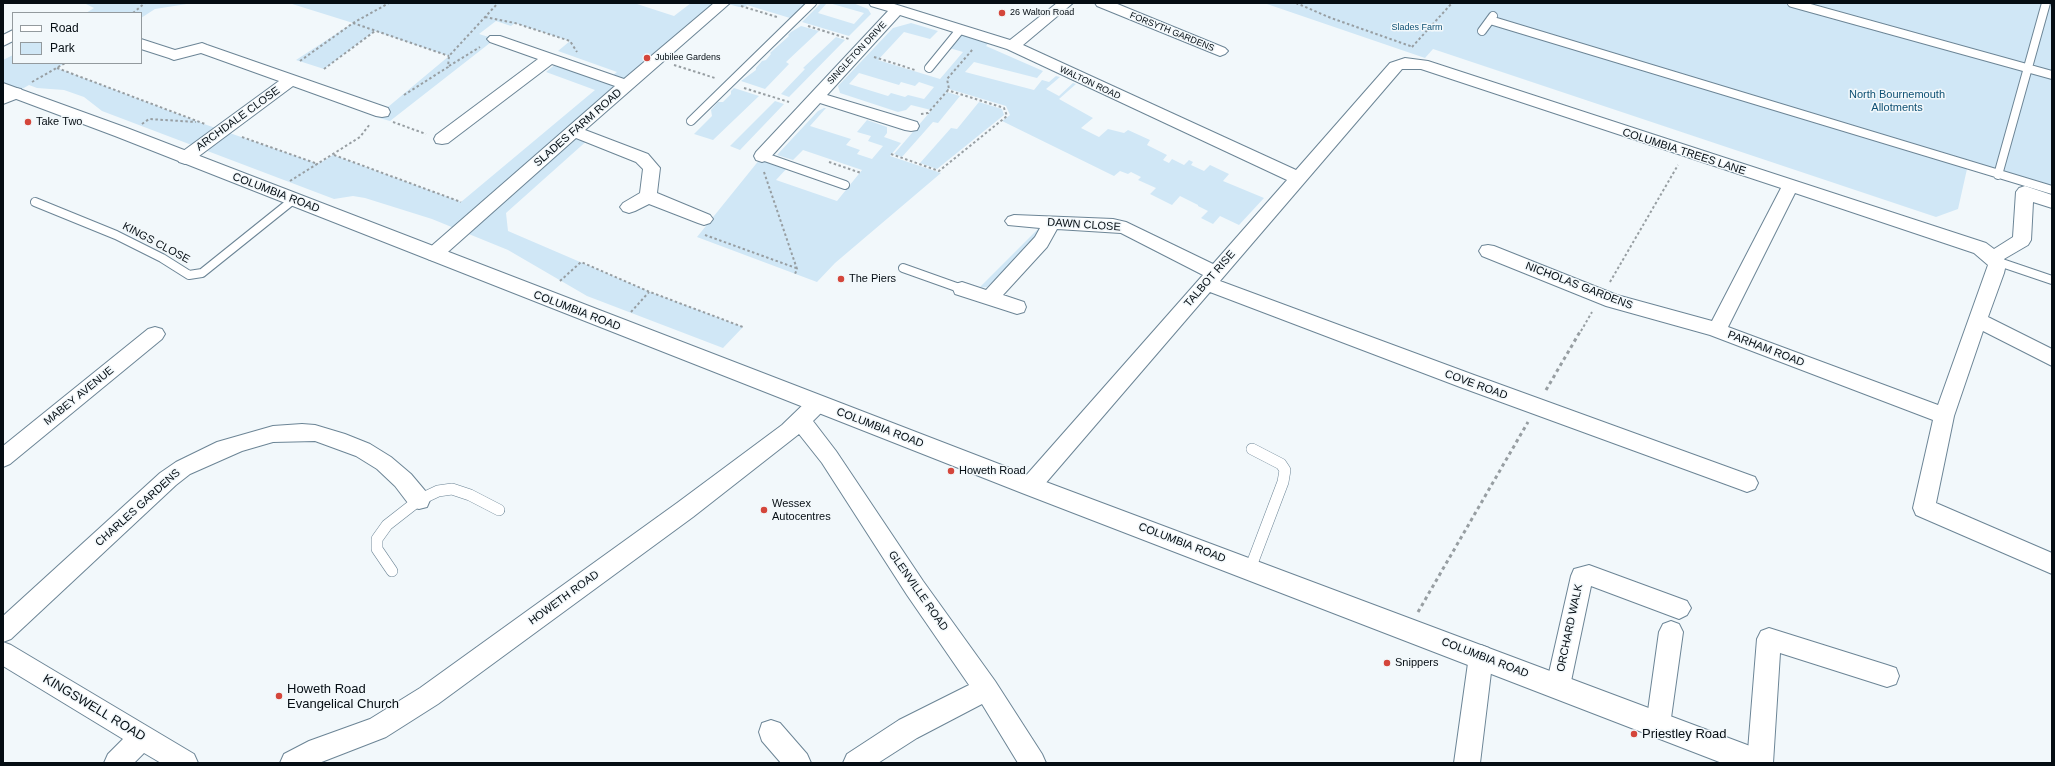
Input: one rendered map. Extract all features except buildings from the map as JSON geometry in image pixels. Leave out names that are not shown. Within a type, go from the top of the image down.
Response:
[{"type":"street","name":"SLADES FARM ROAD","points":[[434,254],[626,85],[723,3]]},
{"type":"street","name":"WALTON ROAD","points":[[876,3],[1012,46],[1298,178]]},
{"type":"street","points":[[1012,46],[1066,3]]},
{"type":"street","name":"FORSYTH GARDENS","points":[[1102,3],[1205,38],[1220,51]]},
{"type":"street","name":"SINGLETON DRIVE","points":[[762,156],[897,10]]},
{"type":"street","points":[[3,41],[12,36]]},
{"type":"street","points":[[495,39],[626,85]]},
{"type":"street","name":"ARCHDALE CLOSE","points":[[142,44],[174,55],[202,48],[291,80],[381,118]]},
{"type":"street","name":"COLUMBIA TREES LANE","points":[[1390,73],[1396,66],[1413,55],[1422,64],[1989,255]]},
{"type":"street","points":[[442,139],[549,59]]},
{"type":"street","name":"TALBOT RISE","points":[[1030,486],[1390,73]]},
{"type":"street","name":"ARCHDALE CLOSE","points":[[185,158],[291,80]]},
{"type":"street","name":"COLUMBIA ROAD","points":[[7,93],[185,158],[291,191],[434,254],[817,404],[1759,763]]},
{"type":"street","name":"SINGLETON DRIVE","points":[[816,97],[912,125]]},
{"type":"street","points":[[573,132],[633,153],[647,162],[652,168],[648,189],[649,196]]},
{"type":"street","name":"PARHAM ROAD","points":[[1790,187],[1717,330],[1944,416]]},
{"type":"street","points":[[2052,202],[2025,192],[2022,240],[2006,251],[1989,255],[1995,273],[1944,416],[1924,508],[2052,564]]},
{"type":"street","points":[[629,207],[649,196]]},
{"type":"street","points":[[649,196],[664,204],[704,218]]},
{"type":"street","name":"DAWN CLOSE","points":[[1014,222],[1113,225],[1126,228],[1211,278]]},
{"type":"street","points":[[989,298],[1041,242],[1052,223]]},
{"type":"street","name":"NICHOLAS GARDENS","points":[[1488,251],[1613,301],[1676,317],[1717,330]]},
{"type":"street","name":"COVE ROAD","points":[[1211,278],[1474,384],[1747,483]]},
{"type":"street","points":[[962,289],[1017,307]]},
{"type":"street","points":[[1977,320],[2052,358]]},
{"type":"street","name":"MABEY AVENUE","points":[[3,458],[155,334]]},
{"type":"street","name":"HOWETH ROAD","points":[[293,763],[318,750],[377,728],[429,696],[685,510],[801,421],[817,404]]},
{"type":"street","name":"GLENVILLE ROAD","points":[[801,421],[820,444],[915,588],[986,689],[1033,763]]},
{"type":"street","name":"CHARLES GARDENS","points":[[3,631],[168,479],[183,468],[236,444],[273,434],[315,433],[326,436],[363,450],[384,463],[403,480],[419,500]]},
{"type":"street","name":"ORCHARD WALK","points":[[1558,686],[1582,576],[1589,575],[1679,608]]},
{"type":"street","points":[[1658,724],[1671,632]]},
{"type":"street","points":[[1759,763],[1769,639],[1887,676]]},
{"type":"street","name":"KINGSWELL ROAD","points":[[3,653],[185,763]]},
{"type":"street","points":[[1467,763],[1481,656]]},
{"type":"street","points":[[856,763],[908,729],[986,689]]},
{"type":"street","points":[[771,732],[798,763]]},
{"type":"street","points":[[117,763],[142,737]]},
{"type":"lane","points":[[691,121],[812,3]]},
{"type":"lane","points":[[1792,3],[2052,75]]},
{"type":"lane","points":[[1998,175],[2046,3]]},
{"type":"lane","points":[[1482,31],[1492,18],[1998,175],[2052,190]]},
{"type":"lane","points":[[929,68],[960,30]]},
{"type":"lane","points":[[762,156],[845,185]]},
{"type":"lane","name":"KINGS CLOSE","points":[[35,202],[116,235],[162,258],[189,275],[202,273],[291,191]]},
{"type":"lane","points":[[1989,255],[2052,280]]},
{"type":"lane","points":[[903,268],[962,289]]},
{"type":"lane","points":[[1250,569],[1283,482],[1285,470],[1281,464],[1252,449]]},
{"type":"lane","points":[[392,571],[377,549],[377,538],[387,525],[419,500],[438,491],[452,490],[470,495],[499,510]]},
{"type":"path","points":[[134,12],[144,3]]},
{"type":"path","points":[[300,61],[353,23],[389,3]]},
{"type":"path","points":[[448,67],[449,56],[498,3]]},
{"type":"path","points":[[1296,3],[1413,55],[1452,3]]},
{"type":"path","points":[[485,17],[515,23],[570,41],[578,54]]},
{"type":"path","points":[[353,23],[449,56]]},
{"type":"path","points":[[324,69],[375,31]]},
{"type":"path","points":[[912,125],[928,113],[949,89],[946,79],[984,37]]},
{"type":"path","points":[[404,95],[495,39]]},
{"type":"path","points":[[857,52],[917,70]]},
{"type":"path","points":[[7,93],[63,64]]},
{"type":"path","points":[[56,68],[318,164]]},
{"type":"path","points":[[891,154],[939,172],[1007,116],[1004,108],[947,90]]},
{"type":"path","points":[[291,191],[318,164],[360,137],[381,118],[442,139]]},
{"type":"path","points":[[139,125],[149,119],[201,122]]},
{"type":"path","points":[[333,155],[461,202]]},
{"type":"path","points":[[762,156],[762,165],[797,269],[795,274]]},
{"type":"path","points":[[704,218],[700,234],[797,269]]},
{"type":"path","points":[[560,281],[581,262],[650,292],[743,327]]},
{"type":"path","points":[[631,313],[650,292]]},
{"type":"green space","points":[[84,3],[193,3],[155,9],[142,17],[142,12],[88,12],[94,8]]},
{"type":"green space","points":[[289,3],[634,3],[674,16],[691,3],[723,3],[573,131],[590,138],[506,213],[508,231],[650,292],[743,327],[723,348],[587,296],[508,250],[432,219],[365,198],[353,196],[334,199],[102,111],[84,97],[64,90],[37,88],[29,85],[15,93],[3,88],[3,60],[12,56],[12,64],[63,64],[57,68],[204,124],[318,164],[333,155],[461,202],[595,90],[546,72],[558,62],[608,79],[617,72],[558,51],[570,41],[515,23],[511,26],[496,21],[479,34],[495,39],[390,121],[376,117],[449,56],[375,31],[324,69],[296,60],[353,23]]},
{"type":"green space","points":[[806,3],[790,18],[747,5],[745,7],[739,7],[728,4]]},
{"type":"green space","points":[[821,3],[827,3],[818,13],[854,24],[864,13],[829,3],[853,3],[868,9],[871,14],[849,36],[802,22]]},
{"type":"green space","name":"North Bournemouth Allotments","points":[[1264,3],[2052,3],[2052,194],[1967,169],[1958,209],[1936,217],[1433,49],[1425,58]]},
{"type":"green space","points":[[911,23],[938,31],[930,39],[904,32],[878,60],[940,79],[963,52],[946,47],[960,30],[992,39],[986,46],[1043,71],[1037,78],[974,62],[965,72],[1034,90],[1042,80],[1049,82],[1056,76],[1060,77],[1046,89],[1059,96],[1073,83],[1076,84],[1059,99],[1093,118],[1081,128],[1099,137],[1108,129],[1124,133],[1128,130],[1150,140],[1147,145],[1167,155],[1163,160],[1169,163],[1172,159],[1184,165],[1189,160],[1193,162],[1191,165],[1204,171],[1210,165],[1229,174],[1223,181],[1264,198],[1239,225],[1220,216],[1213,224],[1201,218],[1208,211],[1180,196],[1172,205],[1150,194],[1156,188],[1138,180],[1141,177],[1131,172],[1128,174],[1120,171],[1114,176],[1002,121],[1010,115],[1006,106],[949,89],[931,110],[911,105],[906,110],[898,112],[840,93],[838,86],[893,28]],"holes":[[[859,73],[899,85],[901,82],[915,86],[919,82],[934,87],[924,99],[908,95],[905,97],[891,93],[888,96],[849,84]]]},
{"type":"green space","points":[[801,26],[819,31],[786,62],[789,64],[765,89],[741,81],[756,70],[762,61],[766,60],[771,54],[770,53],[789,36],[788,35],[791,32]]},
{"type":"green space","points":[[836,37],[845,40],[789,97],[781,94],[805,69],[803,68]]},
{"type":"green space","points":[[734,88],[759,96],[713,140],[694,134],[712,116],[711,110],[718,102],[723,102],[731,94],[731,91]]},
{"type":"green space","points":[[947,92],[960,96],[938,123],[933,122],[902,157],[894,154]]},
{"type":"green space","points":[[775,101],[784,104],[740,150],[730,146]]},
{"type":"green space","points":[[979,102],[1002,109],[1004,115],[937,169],[920,163],[951,128],[957,129]]},
{"type":"green space","points":[[826,108],[810,126],[851,139],[846,145],[860,150],[857,154],[872,159],[883,146],[868,141],[871,136],[857,132],[867,120],[887,127],[887,133],[884,137],[901,143],[890,156],[941,173],[835,263],[817,282],[697,237],[760,159],[789,166],[776,180],[837,201],[862,170],[803,150],[793,160],[777,155],[818,111]]},
{"type":"green space","points":[[1044,227],[1034,242],[987,287],[979,288],[1039,228]]},
{"type":"place","name":"26 Walton Road","points":[[1002,13]]},
{"type":"place","name":"Jubilee Gardens","points":[[647,58]]},
{"type":"place","name":"Take Two","points":[[28,122]]},
{"type":"place","name":"The Piers","points":[[841,279]]},
{"type":"place","name":"Howeth Road","points":[[951,471]]},
{"type":"place","name":"Wessex Autocentres","points":[[764,510]]},
{"type":"place","name":"Snippers","points":[[1387,663]]},
{"type":"place","name":"Howeth Road Evangelical Church","points":[[279,696]]},
{"type":"place","name":"Priestley Road","points":[[1634,734]]},
{"type":"park label","name":"Slades Farm","points":[[1417,28]]}]
